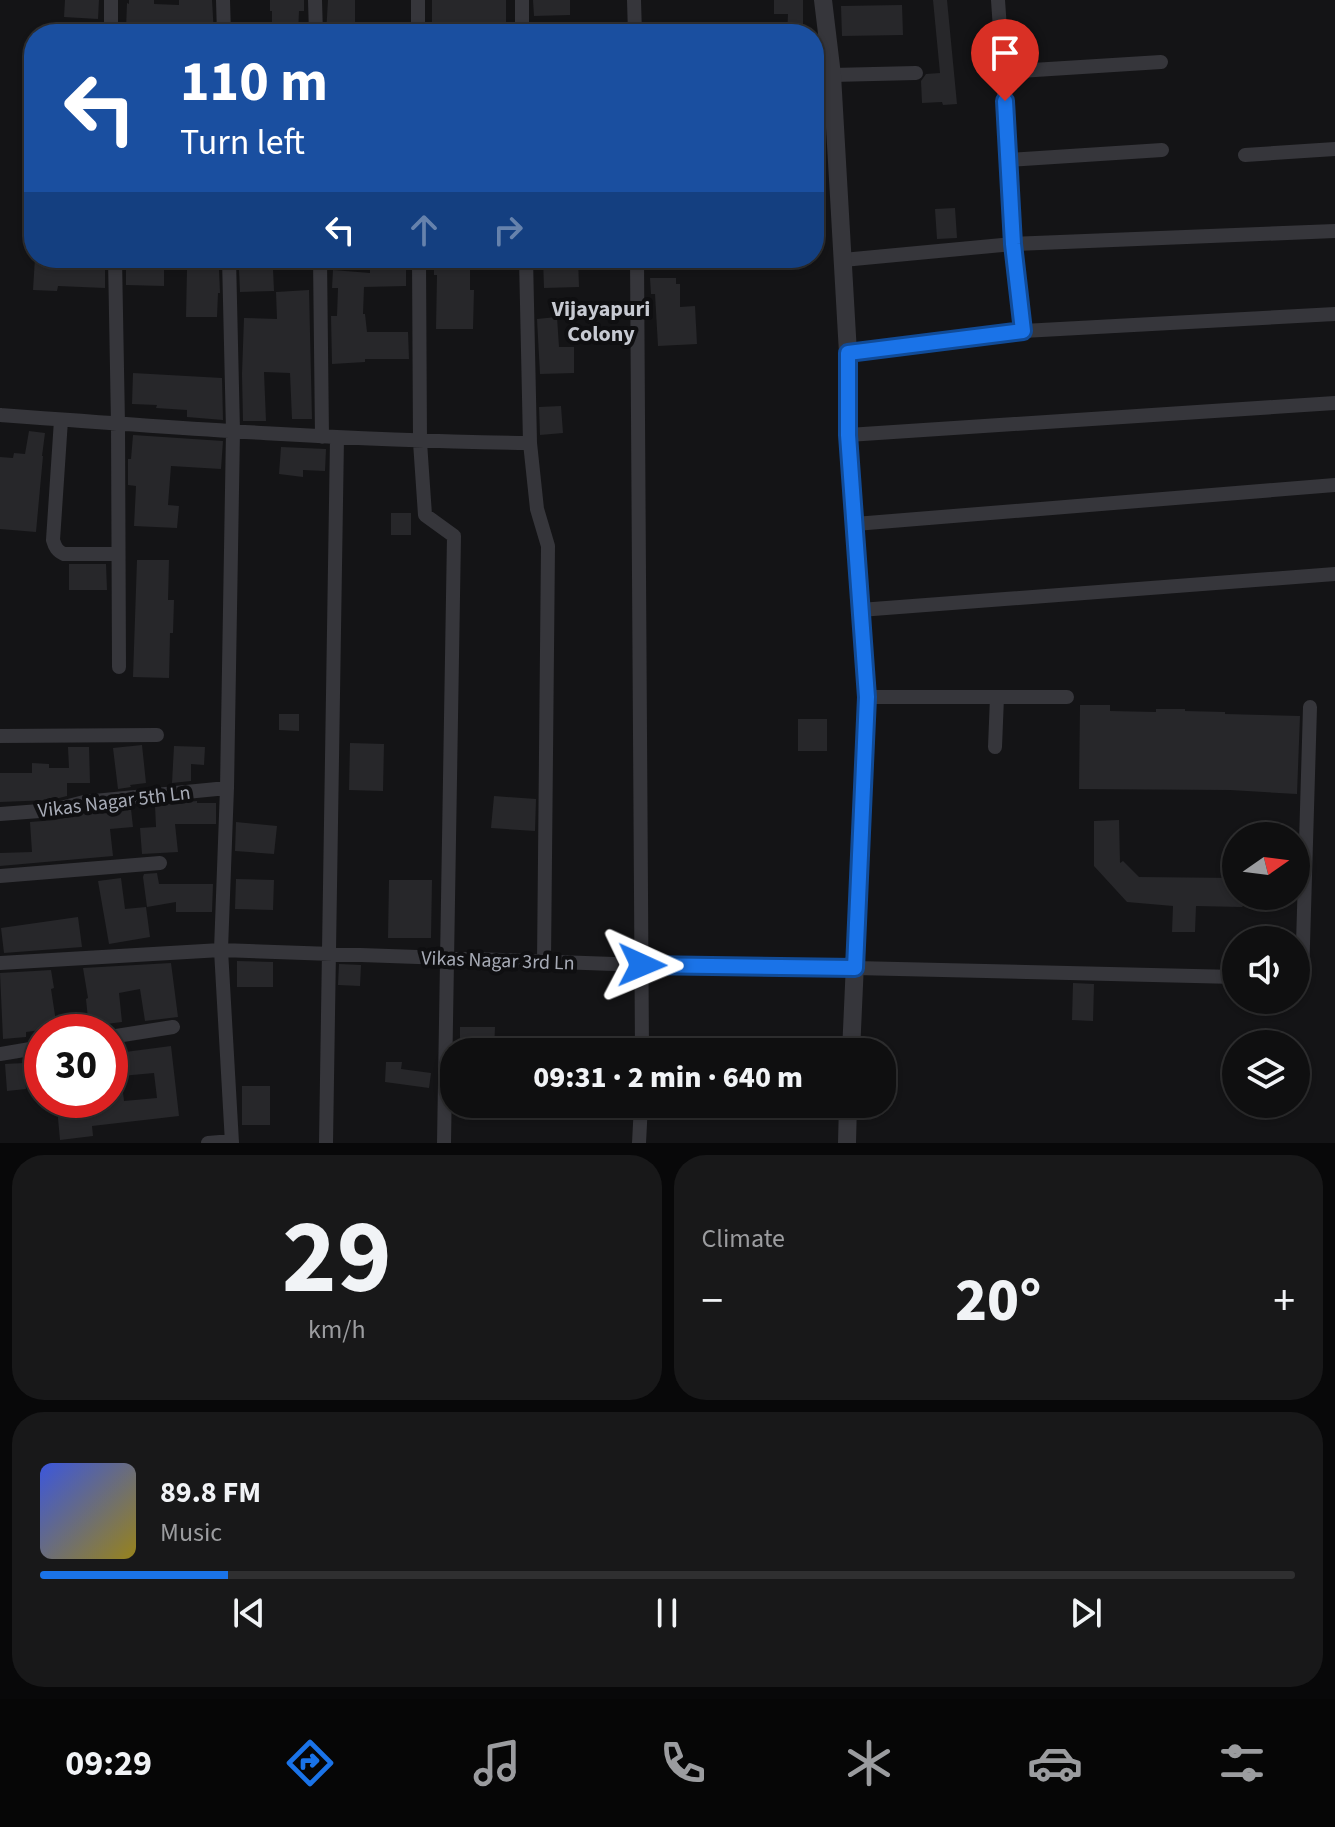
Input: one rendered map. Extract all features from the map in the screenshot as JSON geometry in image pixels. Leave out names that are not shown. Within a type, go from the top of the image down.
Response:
[{"type":"street","points":[[111,0],[111,24]]},
{"type":"street","points":[[223,0],[224,24]]},
{"type":"street","points":[[315,0],[316,24]]},
{"type":"street","points":[[418,0],[418,24]]},
{"type":"street","points":[[522,0],[522,24]]},
{"type":"street","points":[[634,0],[635,24]]},
{"type":"street","points":[[823,0],[832,75],[848,353],[848,435],[867,697],[852,1038]]},
{"type":"street","points":[[998,0],[1013,244],[1023,331]]},
{"type":"street","points":[[1002,72],[1161,62]]},
{"type":"street","points":[[832,75],[916,73]]},
{"type":"street","points":[[1245,155],[1335,149]]},
{"type":"street","points":[[1009,160],[1162,150]]},
{"type":"street","points":[[843,260],[1013,244],[1335,231]]},
{"type":"street","points":[[115,268],[119,667]]},
{"type":"street","points":[[208,1143],[232,1142],[221,950],[233,431],[229,268]]},
{"type":"street","points":[[321,268],[330,438],[330,954],[326,1143]]},
{"type":"street","points":[[419,268],[420,442],[425,515],[454,536],[447,958],[449,1038]]},
{"type":"street","points":[[526,268],[530,443],[537,509],[548,546],[544,962]]},
{"type":"street","points":[[637,268],[642,1038]]},
{"type":"street","points":[[848,353],[1023,331],[1335,314]]},
{"type":"street","points":[[848,435],[1335,403]]},
{"type":"street","points":[[0,415],[330,438],[530,443]]},
{"type":"street","points":[[61,420],[55,546],[64,554],[118,554]]},
{"type":"street","points":[[855,524],[1335,485]]},
{"type":"street","points":[[860,610],[1335,574]]},
{"type":"street","points":[[867,697],[1067,697]]},
{"type":"street","points":[[995,747],[997,697]]},
{"type":"street","points":[[1304,926],[1310,707]]},
{"type":"street","points":[[0,736],[157,735]]},
{"type":"street","name":"Vikas Nagar 5th Ln","points":[[0,814],[227,788]]},
{"type":"street","points":[[0,876],[160,863]]},
{"type":"street","name":"Vikas Nagar 3rd Ln","points":[[0,963],[221,950],[642,965],[1222,977]]},
{"type":"street","points":[[128,1034],[173,1027]]},
{"type":"street","points":[[0,1054],[24,1050]]},
{"type":"street","points":[[444,1143],[447,1118]]},
{"type":"street","points":[[639,1143],[640,1118]]},
{"type":"street","points":[[847,1143],[848,1118]]},
{"type":"building","points":[[65,0],[99,0],[98,19],[64,17]]},
{"type":"building","points":[[129,0],[154,0],[154,4],[179,5],[179,0],[212,0],[213,24],[126,24]]},
{"type":"building","points":[[270,0],[304,0],[304,11],[299,11],[298,24],[272,24]]},
{"type":"building","points":[[328,0],[355,0],[355,24],[327,24]]},
{"type":"building","points":[[432,0],[506,0],[506,24],[432,23]]},
{"type":"building","points":[[533,0],[570,0],[570,15],[534,16]]},
{"type":"building","points":[[774,0],[803,0],[803,24],[788,24],[788,14],[774,14]]},
{"type":"building","points":[[933,0],[947,0],[957,104],[922,103],[921,81],[926,74],[940,73]]},
{"type":"building","points":[[902,5],[903,35],[842,36],[841,6]]},
{"type":"building","points":[[955,208],[957,238],[937,239],[935,209]]},
{"type":"building","points":[[34,268],[105,268],[105,288],[58,286],[57,291],[33,290]]},
{"type":"building","points":[[126,268],[164,268],[164,286],[126,285]]},
{"type":"building","points":[[370,268],[406,268],[406,286],[364,287],[363,314],[367,332],[408,332],[409,359],[365,359],[365,362],[332,364],[331,316],[337,316],[338,288],[332,288],[333,270],[370,273]]},
{"type":"building","points":[[434,268],[470,268],[470,290],[474,290],[473,329],[436,329],[437,275],[434,275]]},
{"type":"building","points":[[543,268],[578,268],[579,287],[544,288]]},
{"type":"building","points":[[273,269],[274,291],[240,292],[239,270]]},
{"type":"building","points":[[187,270],[219,270],[217,317],[186,317]]},
{"type":"building","points":[[650,278],[676,278],[676,284],[680,284],[680,307],[695,306],[697,344],[658,346],[655,294],[651,294]]},
{"type":"building","points":[[309,290],[312,419],[292,419],[290,373],[264,372],[266,421],[243,421],[244,318],[277,319],[276,292]]},
{"type":"building","points":[[557,317],[559,347],[574,347],[574,373],[540,374],[537,319]]},
{"type":"building","points":[[133,373],[222,378],[223,420],[187,417],[187,410],[132,404]]},
{"type":"building","points":[[561,406],[563,433],[540,435],[539,407]]},
{"type":"building","points":[[29,431],[45,433],[36,532],[0,529],[0,457],[13,458],[14,453],[25,454]]},
{"type":"building","points":[[133,435],[223,441],[221,469],[171,466],[168,505],[179,506],[177,528],[134,526],[136,486],[128,485],[128,459],[131,459]]},
{"type":"building","points":[[281,447],[326,449],[325,471],[303,470],[303,477],[279,474]]},
{"type":"building","points":[[391,513],[411,513],[411,535],[391,535]]},
{"type":"building","points":[[137,560],[169,560],[168,600],[174,600],[169,678],[133,677]]},
{"type":"building","points":[[69,564],[106,564],[107,590],[69,590]]},
{"type":"building","points":[[1080,705],[1110,705],[1110,711],[1185,709],[1225,714],[1300,716],[1297,794],[1230,790],[1079,789]]},
{"type":"building","points":[[279,714],[299,714],[299,731],[279,730]]},
{"type":"building","points":[[798,719],[827,719],[827,751],[798,751]]},
{"type":"building","points":[[350,743],[384,744],[383,791],[349,790]]},
{"type":"building","points":[[142,745],[146,783],[118,789],[113,748]]},
{"type":"building","points":[[174,746],[205,747],[204,765],[191,764],[191,781],[172,783]]},
{"type":"building","points":[[68,747],[89,747],[90,783],[67,783],[67,796],[51,800],[0,802],[0,773],[32,773],[32,763],[49,764],[49,768],[69,768]]},
{"type":"building","points":[[494,796],[536,799],[535,831],[491,828]]},
{"type":"building","points":[[197,801],[216,803],[216,824],[175,824],[178,852],[142,854],[140,828],[156,827],[155,805]]},
{"type":"building","points":[[133,807],[133,827],[110,829],[113,856],[0,866],[0,853],[32,852],[30,822]]},
{"type":"building","points":[[1119,820],[1120,863],[1123,861],[1139,877],[1222,878],[1222,907],[1196,906],[1195,932],[1172,932],[1173,906],[1127,902],[1094,866],[1094,821]]},
{"type":"building","points":[[236,822],[277,826],[274,854],[235,851]]},
{"type":"building","points":[[157,873],[159,884],[213,884],[212,912],[176,912],[176,902],[147,907],[143,877],[144,874]]},
{"type":"building","points":[[121,878],[125,909],[146,907],[150,937],[109,944],[98,881]]},
{"type":"building","points":[[236,879],[274,880],[273,910],[235,909]]},
{"type":"building","points":[[389,880],[432,880],[431,938],[388,938]]},
{"type":"building","points":[[78,917],[82,947],[4,953],[1,928]]},
{"type":"building","points":[[237,961],[273,962],[273,987],[237,987]]},
{"type":"building","points":[[171,963],[178,1017],[145,1021],[140,989],[119,993],[121,1014],[88,1014],[83,968]]},
{"type":"building","points":[[339,964],[361,965],[360,986],[338,985]]},
{"type":"building","points":[[51,970],[55,1014],[24,1014],[24,1037],[3,1039],[0,973]]},
{"type":"building","points":[[1073,983],[1094,984],[1093,1021],[1072,1020]]},
{"type":"building","points":[[460,1027],[495,1027],[495,1038],[460,1038]]},
{"type":"building","points":[[171,1046],[179,1116],[92,1126],[93,1136],[60,1140],[58,1118],[128,1118],[128,1101],[157,1098],[154,1073],[128,1075],[128,1052]]},
{"type":"building","points":[[386,1062],[402,1062],[401,1069],[431,1073],[429,1088],[385,1082]]},
{"type":"building","points":[[24,1063],[24,1089],[7,1091],[5,1064]]},
{"type":"building","points":[[242,1086],[270,1086],[270,1125],[242,1125]]},
{"type":"district","name":"Vijayapuri Colony","points":[[601,320]]},
{"type":"route","points":[[642,965],[855,968],[867,697],[848,435],[848,353],[1023,331],[1013,244],[1005,101]]}]
